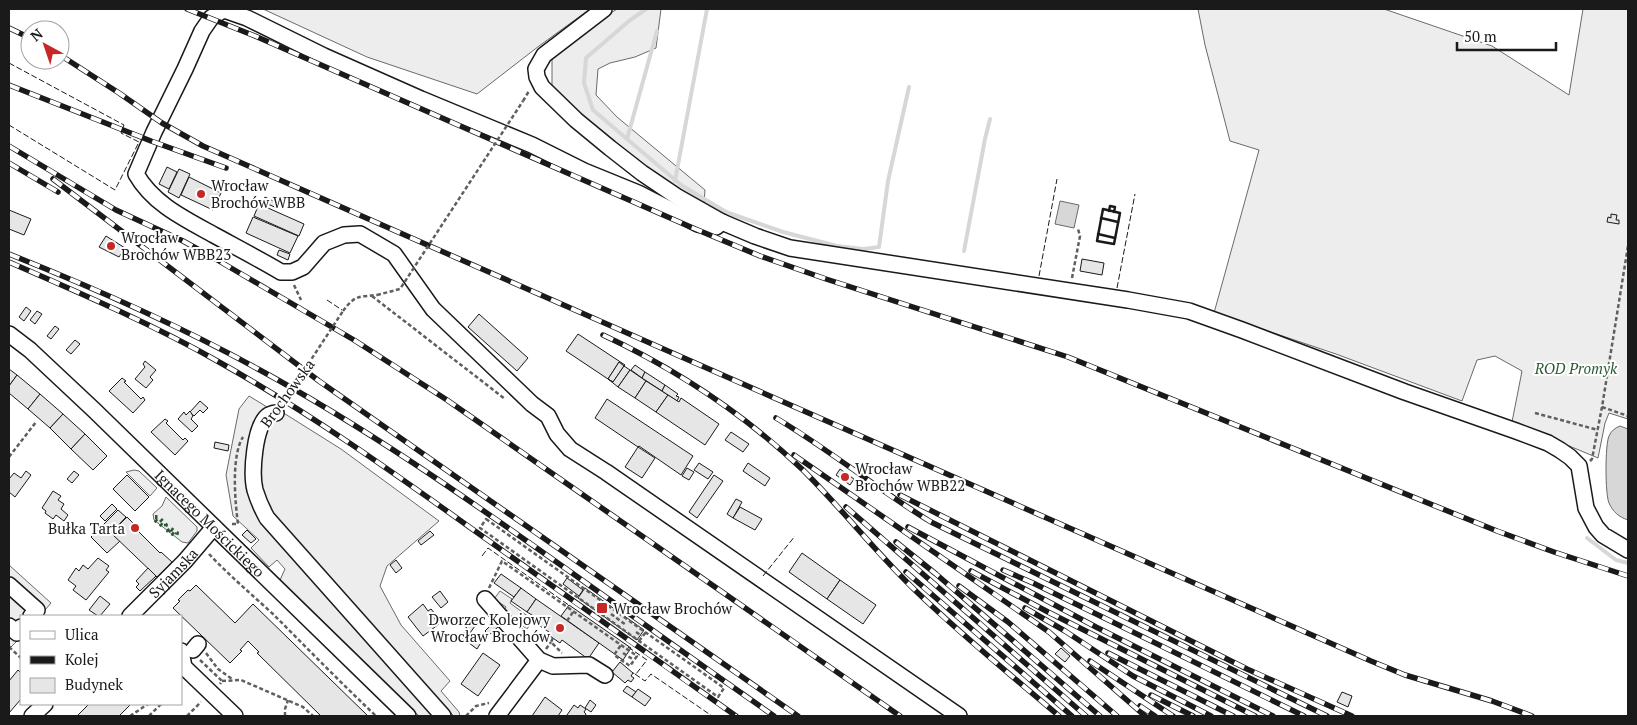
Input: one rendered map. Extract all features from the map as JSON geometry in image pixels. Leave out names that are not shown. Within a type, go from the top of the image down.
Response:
[{"type":"street","points":[[530,89],[536,69],[544,55],[604,9]]},
{"type":"street","points":[[722,222],[716,227],[698,224],[638,193],[584,171],[532,145],[421,99],[324,56],[247,18],[223,10],[206,23],[136,174],[143,186],[176,214],[281,272],[292,272],[303,267],[324,243],[344,235],[360,234],[394,254],[433,309],[532,404],[548,416],[557,434],[570,449],[959,716]]},
{"type":"street","points":[[530,89],[542,86],[576,120],[642,174],[722,222],[755,236],[790,248],[1189,311],[1405,392],[1532,437],[1560,450],[1578,466],[1586,508],[1596,527],[1603,535],[1628,550]]},
{"type":"street","name":"Ignacego Mościckiego","points":[[9,334],[30,350],[87,404],[408,716]]},
{"type":"street","name":"Brochowska","points":[[276,413],[267,416],[262,425],[256,440],[253,464],[255,488],[260,505],[267,518],[443,716]]},
{"type":"street","name":"Syjamska","points":[[138,613],[198,545],[217,530]]},
{"type":"street","points":[[9,585],[37,610],[32,615]]},
{"type":"street","points":[[485,599],[539,660],[553,666],[589,665],[605,675]]},
{"type":"street","points":[[9,626],[16,633],[20,628]]},
{"type":"street","points":[[194,649],[184,667],[235,716]]},
{"type":"street","points":[[497,716],[539,660]]},
{"type":"street","points":[[32,716],[44,705]]},
{"type":"path","name":"Brochowska","points":[[276,413],[352,300],[358,297],[372,296],[400,289],[530,89]]},
{"type":"path","points":[[1070,291],[1080,236],[1078,230]]},
{"type":"path","points":[[1578,466],[1592,459],[1628,246]]},
{"type":"path","points":[[372,296],[506,399]]},
{"type":"path","points":[[1602,407],[1628,416]]},
{"type":"path","points":[[1535,413],[1598,430]]},
{"type":"path","points":[[9,458],[36,422]]},
{"type":"path","points":[[217,530],[230,524],[238,524],[235,501],[237,448],[251,425],[254,423],[262,425]]},
{"type":"path","points":[[486,519],[614,610],[724,688],[718,696],[480,528],[486,519]]},
{"type":"path","points":[[198,545],[257,599],[376,716]]},
{"type":"path","points":[[485,599],[491,581],[502,561],[637,656],[630,666],[614,655],[621,645]]},
{"type":"path","points":[[608,618],[614,610]]},
{"type":"path","points":[[567,621],[573,612]]},
{"type":"path","points":[[611,614],[626,625]]},
{"type":"path","points":[[636,632],[642,636]]},
{"type":"path","points":[[639,641],[646,632]]},
{"type":"path","points":[[553,638],[550,644],[565,656]]},
{"type":"path","points":[[9,647],[20,657]]},
{"type":"path","points":[[194,649],[233,680]]},
{"type":"path","points":[[623,653],[634,660]]},
{"type":"path","points":[[222,681],[241,680],[303,707],[313,716]]},
{"type":"path","points":[[285,716],[288,700]]},
{"type":"path","points":[[187,716],[202,702]]},
{"type":"path","points":[[130,716],[146,705]]},
{"type":"path","points":[[149,716],[160,705]]},
{"type":"shaded area","points":[[263,9],[590,9],[477,94],[367,57]]},
{"type":"shaded area","points":[[617,9],[661,9],[656,48],[635,57],[610,63],[598,69],[596,95],[617,117],[705,190],[704,203],[698,202],[677,190],[565,103],[552,85],[552,59],[572,39]]},
{"type":"shaded area","points":[[1198,9],[1384,9],[1492,46],[1569,95],[1583,9],[1628,9],[1628,419],[1609,413],[1605,423],[1598,458],[1512,422],[1522,371],[1495,356],[1477,360],[1462,401],[1336,354],[1214,313],[1259,150],[1230,141],[1205,45]]},
{"type":"shaded area","points":[[1060,201],[1079,205],[1074,228],[1055,224]]},
{"type":"shaded area","points":[[249,396],[280,415],[282,412],[341,449],[439,521],[387,566],[380,586],[401,625],[450,681],[441,691],[459,712],[460,716],[454,716],[449,711],[442,716],[419,716],[280,580],[285,569],[277,560],[269,567],[251,548],[259,540],[233,516],[226,475],[239,409]]},
{"type":"shaded area","points":[[1620,426],[1628,429],[1628,520],[1619,516],[1612,509],[1609,503],[1606,480],[1609,436]]},
{"type":"shaded area","points":[[139,471],[157,488],[150,496],[126,472]]},
{"type":"shaded area","points":[[166,497],[197,527],[197,531],[188,543],[182,542],[154,520],[153,514],[162,506]]},
{"type":"shaded area","points":[[9,565],[51,603],[41,615],[20,615],[20,638],[11,647],[9,645]]},
{"type":"shaded area","points":[[500,591],[512,599],[510,603],[533,620],[527,629],[507,614],[509,612],[505,609],[506,607],[494,599]]},
{"type":"building","points":[[167,167],[177,172],[169,189],[159,184]]},
{"type":"building","points":[[179,169],[190,174],[179,198],[168,192]]},
{"type":"building","name":"Wrocław Brochów WBB","points":[[189,177],[221,193],[213,210],[181,195]]},
{"type":"building","points":[[265,197],[279,204],[277,208],[263,202]]},
{"type":"building","points":[[259,204],[304,224],[299,236],[254,216]]},
{"type":"building","points":[[9,210],[31,219],[24,235],[9,229]]},
{"type":"building","points":[[1611,214],[1617,215],[1616,220],[1619,220],[1619,224],[1607,222],[1608,217],[1611,218]]},
{"type":"building","points":[[253,217],[298,236],[290,253],[246,233]]},
{"type":"building","name":"Wrocław Brochów WBB23","points":[[106,236],[125,248],[119,257],[99,247]]},
{"type":"building","points":[[279,250],[290,254],[288,260],[277,255]]},
{"type":"building","points":[[1082,259],[1104,263],[1102,275],[1080,271]]},
{"type":"building","points":[[26,307],[31,311],[24,321],[19,317]]},
{"type":"building","points":[[37,311],[42,314],[35,324],[30,320]]},
{"type":"building","points":[[479,314],[528,358],[517,371],[468,327]]},
{"type":"building","points":[[55,326],[59,329],[51,339],[47,336]]},
{"type":"building","points":[[578,334],[625,365],[619,362],[608,379],[566,351]]},
{"type":"building","points":[[75,340],[80,344],[71,354],[66,350]]},
{"type":"building","points":[[145,361],[156,370],[150,377],[153,380],[146,388],[135,379],[145,367],[143,364]]},
{"type":"building","points":[[619,362],[624,366],[613,382],[608,379]]},
{"type":"building","points":[[635,365],[645,372],[642,378],[631,370]]},
{"type":"building","points":[[624,366],[630,370],[618,387],[608,379],[613,382]]},
{"type":"building","points":[[9,369],[17,375],[9,386]]},
{"type":"building","points":[[630,370],[646,381],[635,398],[618,387]]},
{"type":"building","points":[[645,372],[665,385],[662,391],[642,378]]},
{"type":"building","points":[[17,375],[40,394],[28,409],[9,393],[9,386]]},
{"type":"building","points":[[122,378],[141,399],[143,397],[145,400],[133,413],[109,391]]},
{"type":"building","points":[[646,381],[668,395],[656,412],[635,398]]},
{"type":"building","points":[[665,385],[678,394],[676,396],[679,397],[677,401],[662,391]]},
{"type":"building","points":[[40,394],[63,414],[50,428],[28,409]]},
{"type":"building","points":[[668,395],[679,402],[681,398],[719,424],[705,445],[656,412]]},
{"type":"building","points":[[607,399],[693,456],[681,475],[595,418]]},
{"type":"building","points":[[200,401],[208,408],[203,413],[200,410],[194,416],[190,412]]},
{"type":"building","points":[[190,411],[193,416],[191,419],[198,426],[192,432],[178,419],[184,412],[186,415]]},
{"type":"building","points":[[63,414],[85,434],[71,449],[50,428]]},
{"type":"building","points":[[165,419],[168,421],[166,423],[183,440],[185,438],[188,441],[175,455],[151,432]]},
{"type":"building","points":[[731,432],[749,444],[743,452],[725,440]]},
{"type":"building","points":[[85,434],[107,456],[93,470],[71,449]]},
{"type":"building","points":[[215,442],[229,445],[228,451],[214,448]]},
{"type":"building","points":[[638,447],[655,458],[642,478],[625,467]]},
{"type":"building","points":[[699,463],[713,472],[708,479],[694,470]]},
{"type":"building","points":[[748,463],[770,478],[765,486],[743,471]]},
{"type":"building","points":[[687,468],[694,472],[689,480],[682,476]]},
{"type":"building","name":"Wrocław Brochów WBB22","points":[[840,469],[854,479],[850,485],[836,475]]},
{"type":"building","points":[[26,471],[31,475],[15,497],[9,492],[9,479],[14,473],[21,478]]},
{"type":"building","points":[[74,471],[79,475],[72,483],[67,479]]},
{"type":"building","points":[[127,475],[149,497],[135,511],[113,489]]},
{"type":"building","points":[[714,475],[723,481],[697,518],[689,512]]},
{"type":"building","points":[[53,491],[61,496],[58,500],[64,504],[61,509],[68,515],[64,521],[56,515],[53,519],[42,508]]},
{"type":"building","points":[[736,499],[742,502],[733,518],[727,514]]},
{"type":"building","points":[[112,504],[117,509],[105,521],[100,516]]},
{"type":"building","points":[[740,507],[762,519],[755,530],[733,518]]},
{"type":"building","points":[[118,510],[126,517],[111,533],[120,541],[107,553],[91,537]]},
{"type":"building","points":[[127,517],[160,553],[172,562],[157,577],[111,533]]},
{"type":"building","points":[[247,530],[256,539],[251,543],[242,535]]},
{"type":"building","points":[[430,531],[434,535],[421,545],[418,541]]},
{"type":"building","points":[[802,553],[840,580],[827,599],[789,572]]},
{"type":"building","points":[[98,558],[109,566],[106,570],[109,572],[86,600],[73,590],[76,586],[68,580],[76,568],[79,571],[83,565],[88,569]]},
{"type":"building","points":[[396,560],[402,568],[396,573],[390,565]]},
{"type":"building","points":[[148,568],[156,576],[140,591],[136,587],[139,584],[136,581]]},
{"type":"building","points":[[501,574],[521,588],[514,597],[494,583]]},
{"type":"building","points":[[567,578],[583,590],[579,596],[563,584]]},
{"type":"building","points":[[840,580],[876,605],[863,624],[827,599]]},
{"type":"building","points":[[196,585],[235,623],[253,604],[368,716],[321,716],[257,653],[259,652],[248,641],[240,650],[242,651],[230,663],[173,608],[188,590],[190,591]]},
{"type":"building","points":[[521,588],[536,599],[527,612],[511,601]]},
{"type":"building","points":[[585,588],[644,630],[637,640],[578,598]]},
{"type":"building","points":[[440,591],[448,602],[441,608],[432,597]]},
{"type":"building","points":[[100,596],[110,604],[101,615],[96,615],[89,610]]},
{"type":"building","name":"Dworzec Kolejowy Wrocław Brochów","points":[[536,599],[599,643],[588,659],[562,640],[560,643],[537,624],[540,620],[527,612]]},
{"type":"building","points":[[423,604],[428,611],[431,609],[436,615],[434,618],[439,624],[423,636],[408,617]]},
{"type":"building","points":[[569,605],[631,648],[623,660],[561,616]]},
{"type":"building","points":[[466,620],[475,626],[470,633],[463,625]]},
{"type":"building","points":[[493,623],[498,627],[489,635],[485,631]]},
{"type":"building","points":[[466,630],[482,641],[477,649],[461,637]]},
{"type":"building","points":[[1061,648],[1070,656],[1065,662],[1055,654]]},
{"type":"building","points":[[483,653],[500,665],[478,696],[461,684]]},
{"type":"building","points":[[620,662],[633,673],[631,676],[634,678],[631,682],[628,680],[625,683],[612,672]]},
{"type":"building","points":[[18,670],[20,672],[20,700],[9,713],[9,681]]},
{"type":"building","points":[[627,686],[636,692],[632,697],[623,691]]},
{"type":"building","points":[[638,689],[651,698],[645,706],[632,697]]},
{"type":"building","points":[[1342,692],[1352,696],[1348,707],[1337,702]]},
{"type":"building","points":[[545,697],[562,710],[558,716],[532,716]]},
{"type":"building","points":[[590,700],[596,705],[591,712],[585,708]]},
{"type":"building","points":[[88,705],[130,705],[119,716],[77,716]]},
{"type":"building","points":[[574,705],[578,708],[580,705],[586,709],[584,712],[585,716],[567,715]]},
{"type":"waterway","points":[[646,9],[586,58],[584,83],[593,110],[681,185],[726,212],[783,232],[837,246],[863,249],[879,247],[888,181],[909,87]]},
{"type":"waterway","points":[[675,181],[707,9]]},
{"type":"waterway","points":[[627,139],[657,31]]},
{"type":"waterway","points":[[964,251],[990,119]]},
{"type":"waterway","points":[[1587,538],[1616,560],[1628,563]]},
{"type":"railway","points":[[187,9],[255,36],[760,256],[1068,357],[1497,531],[1628,576]]},
{"type":"railway","points":[[9,28],[20,33]]},
{"type":"railway","points":[[70,61],[162,123],[203,146],[1371,661],[1405,675],[1492,701],[1532,716]]},
{"type":"railway","points":[[9,85],[151,141],[226,168]]},
{"type":"railway","points":[[9,146],[116,210],[183,241],[354,340],[447,400],[900,716]]},
{"type":"railway","points":[[9,163],[58,192]]},
{"type":"railway","points":[[53,179],[319,381],[798,716]]},
{"type":"railway","points":[[9,254],[73,280],[166,322],[298,391],[376,439],[490,515],[774,716]]},
{"type":"railway","points":[[9,262],[116,309],[168,335],[286,401],[381,465],[736,716]]},
{"type":"railway","points":[[603,335],[683,378],[758,430],[818,485],[889,564],[919,594],[1059,716]]},
{"type":"railway","points":[[776,418],[816,443],[931,522],[1327,716]]},
{"type":"railway","points":[[794,455],[1049,632],[1145,716]]},
{"type":"railway","points":[[900,495],[1247,669],[1352,716]]},
{"type":"railway","points":[[846,507],[1086,716]]},
{"type":"railway","points":[[908,527],[1096,627],[1273,716]]},
{"type":"railway","points":[[896,542],[936,574],[1100,716]]},
{"type":"railway","points":[[1003,570],[1304,716]]},
{"type":"railway","points":[[971,571],[1048,612],[1255,716]]},
{"type":"railway","points":[[906,572],[1072,716]]},
{"type":"railway","points":[[959,586],[1008,622],[1117,716]]},
{"type":"railway","points":[[1025,608],[1065,631],[1133,676],[1211,716]]},
{"type":"railway","points":[[1108,653],[1233,716]]},
{"type":"railway","points":[[1090,661],[1173,716]]},
{"type":"railway","points":[[1151,695],[1193,716]]},
{"type":"railway","points":[[1140,706],[1155,716]]},
{"type":"hedge","points":[[155,517],[158,517],[166,525],[164,527],[155,520],[155,517]]},
{"type":"hedge","points":[[171,529],[177,533],[176,536],[168,531],[171,529]]},
{"type":"fence","points":[[9,63],[124,125],[121,133],[139,142],[115,190],[9,125]]},
{"type":"fence","points":[[1039,276],[1057,179]]},
{"type":"fence","points":[[1117,288],[1135,194]]},
{"type":"fence","points":[[327,300],[342,310]]},
{"type":"fence","points":[[763,576],[795,536]]},
{"type":"fence","points":[[482,556],[488,548],[570,606]]},
{"type":"fence","points":[[628,647],[647,660],[636,674],[633,673]]},
{"type":"fence","points":[[635,674],[645,681],[651,674],[712,716]]},
{"type":"wall","points":[[1109,211],[1110,206],[1115,207],[1114,212]]},
{"type":"wall","points":[[1103,209],[1120,213],[1114,244],[1097,241],[1103,209]]},
{"type":"wall","points":[[1101,218],[1118,222]]},
{"type":"wall","points":[[1098,234],[1115,238]]},
{"type":"place","name":"Wrocław Brochów WBB","points":[[201,194]]},
{"type":"place","name":"Wrocław Brochów WBB23","points":[[111,246]]},
{"type":"place","name":"Wrocław Brochów WBB22","points":[[845,477]]},
{"type":"place","name":"Bułka Tarta","points":[[135,528]]},
{"type":"place","name":"Wrocław Brochów","points":[[602,608]]},
{"type":"place","name":"Dworzec Kolejowy Wrocław Brochów","points":[[560,628]]},
{"type":"park label","name":"ROD Promyk","points":[[1576,368]]}]
